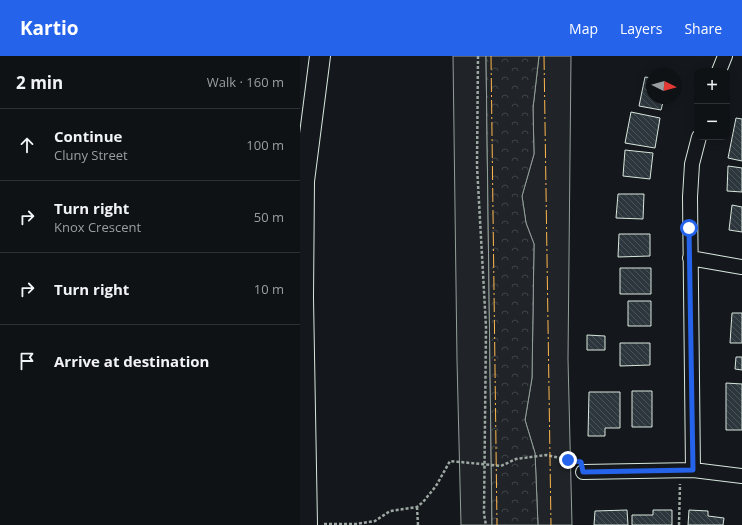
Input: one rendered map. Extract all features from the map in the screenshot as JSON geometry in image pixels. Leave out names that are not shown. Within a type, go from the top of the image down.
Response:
[{"type":"street","points":[[315,525],[303,298],[304,181],[320,56]]},
{"type":"street","points":[[720,68],[725,56]]},
{"type":"street","points":[[693,470],[690,197],[692,164],[698,140]]},
{"type":"street","points":[[690,258],[742,267]]},
{"type":"street","points":[[583,472],[693,470],[742,476]]},
{"type":"path","points":[[478,56],[477,166],[486,327],[484,514],[486,525]]},
{"type":"path","points":[[315,525],[356,524],[376,521],[390,511],[416,507],[423,502],[436,486],[450,461],[501,466],[516,459],[546,455],[581,462],[583,472]]},
{"type":"path","points":[[679,525],[680,483]]},
{"type":"path","points":[[416,507],[418,525]]},
{"type":"green space","points":[[453,56],[486,56],[492,525],[461,525]]},
{"type":"green space","points":[[486,56],[539,56],[533,108],[534,154],[522,196],[526,223],[534,244],[532,378],[525,420],[535,453],[538,525],[492,525]]},
{"type":"green space","points":[[539,56],[571,56],[568,359],[572,525],[538,525],[535,453],[525,420],[532,378],[534,244],[526,223],[522,196],[534,154],[533,108]]},
{"type":"building","points":[[646,77],[646,104],[662,104],[661,110],[639,106]]},
{"type":"building","points":[[631,112],[660,118],[655,148],[625,143]]},
{"type":"building","points":[[736,118],[742,119],[742,161],[728,158]]},
{"type":"building","points":[[625,150],[653,153],[650,179],[623,176]]},
{"type":"building","points":[[728,166],[742,168],[742,192],[727,191]]},
{"type":"building","points":[[618,194],[644,194],[643,219],[616,218]]},
{"type":"building","points":[[732,205],[742,207],[742,232],[729,230]]},
{"type":"building","points":[[619,234],[650,234],[650,256],[618,257]]},
{"type":"building","points":[[620,268],[651,268],[651,294],[620,294]]},
{"type":"building","points":[[628,301],[651,301],[651,326],[628,326]]},
{"type":"building","points":[[732,313],[742,313],[742,343],[730,343]]},
{"type":"building","points":[[587,335],[605,336],[605,350],[587,350]]},
{"type":"building","points":[[620,343],[650,343],[650,365],[620,366]]},
{"type":"building","points":[[736,357],[742,357],[742,370],[735,369]]},
{"type":"building","points":[[726,383],[742,384],[742,430],[726,430]]},
{"type":"building","points":[[632,391],[652,391],[652,427],[632,427]]},
{"type":"building","points":[[589,392],[620,392],[620,428],[605,428],[605,436],[588,436]]},
{"type":"building","points":[[627,510],[628,525],[594,525],[595,511]]},
{"type":"building","points":[[653,510],[672,510],[672,525],[632,525],[632,515],[653,515]]},
{"type":"building","points":[[689,510],[708,511],[708,516],[724,518],[723,525],[688,525]]},
{"type":"power","points":[[491,56],[497,525]]},
{"type":"power","points":[[544,56],[551,525]]},
{"type":"route","points":[[568,460],[581,462],[583,472],[693,470],[691,264],[689,228]]}]
